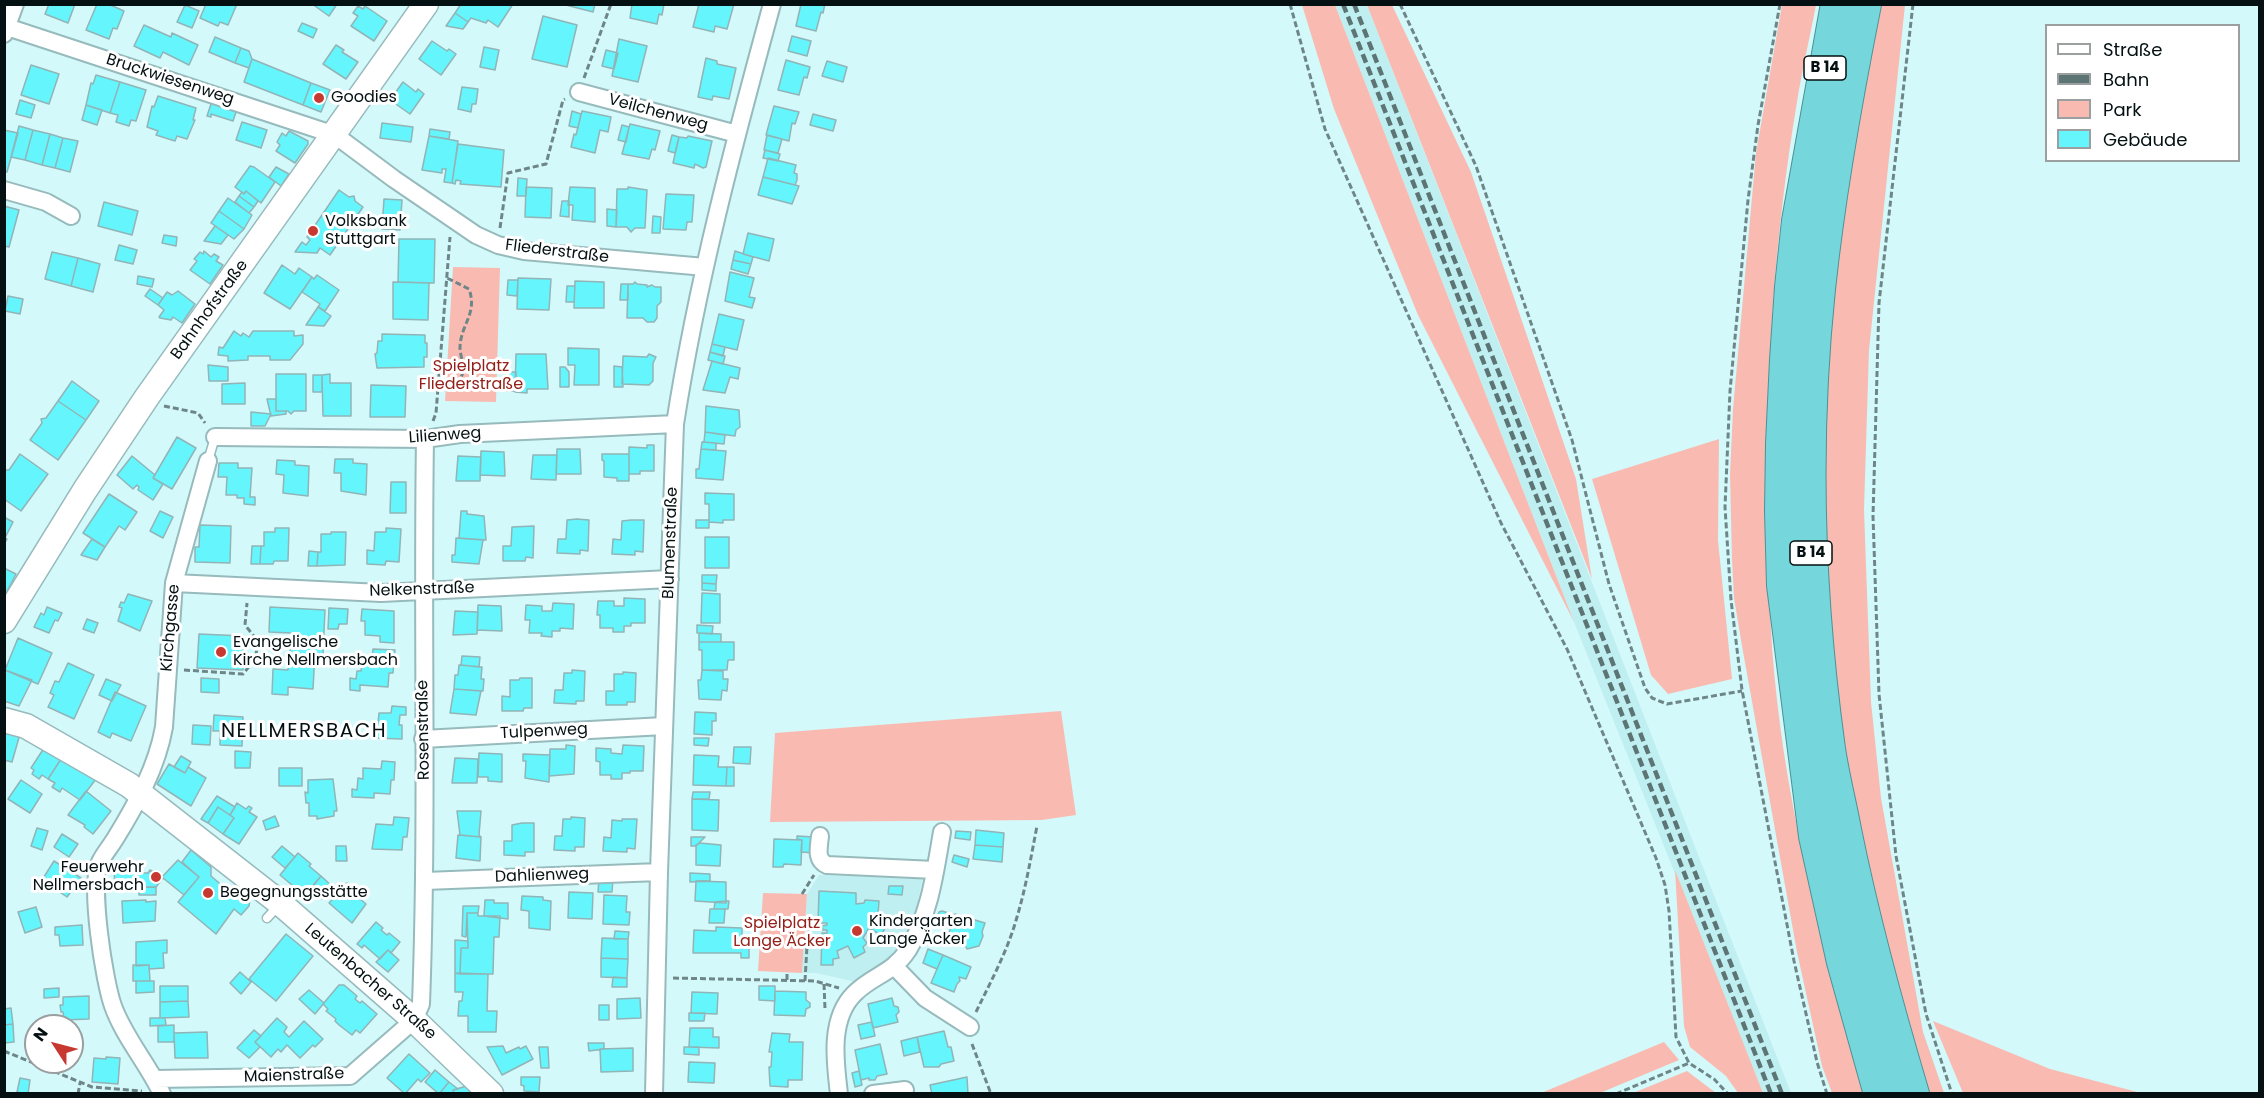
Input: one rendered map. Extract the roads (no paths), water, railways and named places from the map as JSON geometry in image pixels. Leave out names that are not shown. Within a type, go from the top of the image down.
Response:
[{"type":"highway","name":"B 14","points":[[1837,4],[1798,221],[1791,287],[1782,444],[1783,575],[1798,719],[1815,836],[1843,962],[1880,1094]]},
{"type":"highway","name":"B 14","points":[[1865,4],[1838,150],[1819,291],[1809,475],[1812,562],[1819,657],[1830,751],[1858,894],[1890,1019],[1913,1094]]},
{"type":"street","points":[[5,29],[15,4]]},
{"type":"street","name":"Bahnhofstraße","points":[[4,621],[85,489],[147,397],[426,4]]},
{"type":"street","name":"Blumenstraße","points":[[654,1094],[659,872],[675,424],[684,364],[705,267],[772,4]]},
{"type":"street","name":"Bruckwiesenweg","points":[[5,29],[335,135]]},
{"type":"street","name":"Veilchenweg","points":[[579,92],[737,135]]},
{"type":"street","name":"Fliederstraße","points":[[335,135],[451,219],[476,235],[498,245],[524,251],[705,267]]},
{"type":"street","points":[[4,190],[46,202],[71,216]]},
{"type":"street","name":"Lilienweg","points":[[215,437],[424,439],[460,434],[675,424]]},
{"type":"street","name":"Rosenstraße","points":[[414,1020],[421,1005],[425,881],[424,439]]},
{"type":"street","name":"Kirchgasse","points":[[159,1088],[112,1005],[95,893],[95,876],[99,863],[140,794],[160,749],[164,727],[174,583],[208,461]]},
{"type":"street","name":"Nelkenstraße","points":[[174,583],[381,593],[670,579]]},
{"type":"street","name":"Leutenbacher Straße","points":[[4,720],[26,726],[129,785],[274,911],[414,1020],[491,1094]]},
{"type":"street","name":"Tulpenweg","points":[[423,739],[664,726]]},
{"type":"street","points":[[839,1094],[835,1059],[836,1040],[846,1007],[855,993],[895,967],[916,936],[927,909],[942,832]]},
{"type":"street","points":[[820,836],[819,858],[821,863],[827,866],[935,870]]},
{"type":"street","name":"Dahlienweg","points":[[425,881],[659,872]]},
{"type":"street","points":[[895,967],[925,998],[970,1027]]},
{"type":"street","name":"Maienstraße","points":[[159,1088],[350,1076],[414,1020]]},
{"type":"street","points":[[348,1094],[350,1076]]},
{"type":"street","points":[[873,1094],[905,1090]]},
{"type":"lane","points":[[208,461],[215,437]]},
{"type":"railway","points":[[1343,4],[1771,1094]]},
{"type":"railway","points":[[1354,4],[1782,1094]]},
{"type":"place","name":"Goodies","points":[[319,98]]},
{"type":"place","name":"Volksbank Stuttgart","points":[[313,231]]},
{"type":"place","name":"Evangelische Kirche Nellmersbach","points":[[221,652]]},
{"type":"place","name":"Feuerwehr Nellmersbach","points":[[156,877]]},
{"type":"place","name":"Begegnungsstätte","points":[[208,893]]},
{"type":"place","name":"Kindergarten Lange Äcker","points":[[857,931]]},
{"type":"district","name":"NELLMERSBACH","points":[[304,732]]},
{"type":"park label","name":"Spielplatz Fliederstraße","points":[[471,376]]},
{"type":"park label","name":"Spielplatz Lange Äcker","points":[[782,933]]}]
